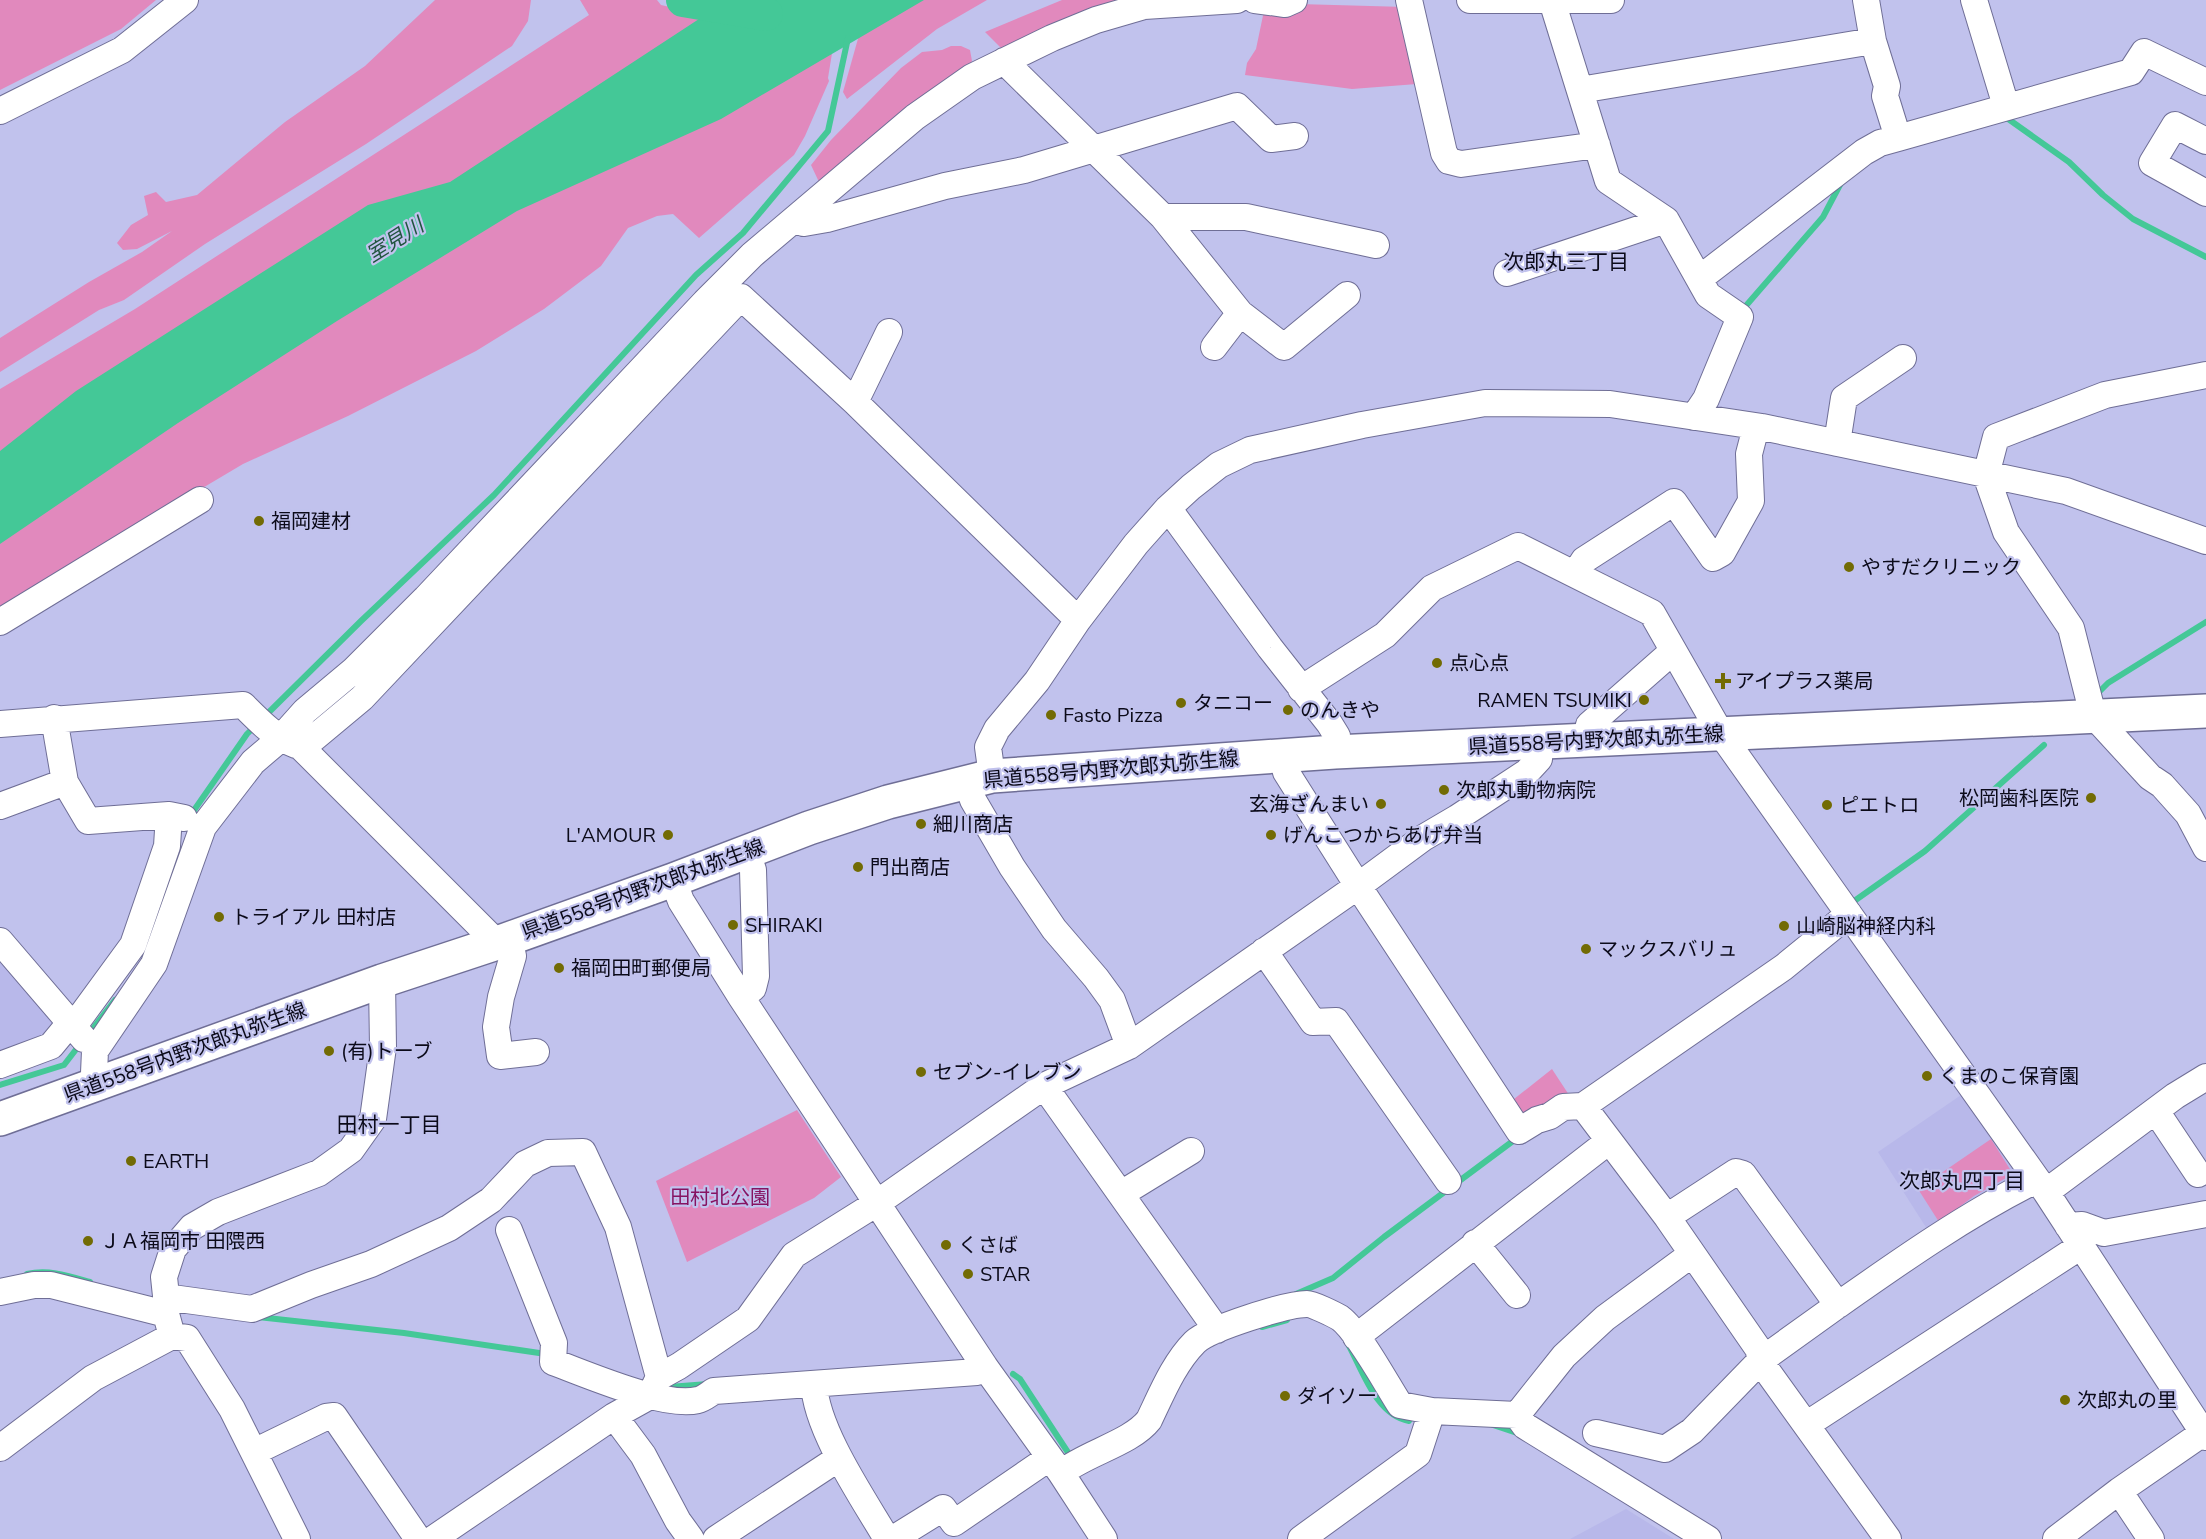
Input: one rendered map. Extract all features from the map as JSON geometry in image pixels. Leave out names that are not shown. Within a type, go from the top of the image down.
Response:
[{"type":"main road","name":"県道558号内野次郎丸弥生線","points":[[0,1119],[382,981],[503,941],[673,880],[809,828],[888,802],[979,779],[1335,752],[2206,711]]},
{"type":"street","points":[[0,111],[122,50],[185,0]]},
{"type":"street","points":[[283,739],[305,711],[354,670],[426,598],[752,255],[915,117],[972,77],[1096,20],[1144,6],[1237,0]]},
{"type":"street","points":[[1255,0],[1285,4],[1294,0]]},
{"type":"street","points":[[1409,0],[1444,153],[1449,161],[1461,164],[1597,145]]},
{"type":"street","points":[[1470,0],[1611,0]]},
{"type":"street","points":[[1866,0],[1873,40],[1887,86],[1885,96],[1898,138]]},
{"type":"street","points":[[1974,0],[2006,106]]},
{"type":"street","points":[[1552,1],[1608,181],[1666,220],[1708,295],[1740,317],[1706,399],[1694,417]]},
{"type":"street","points":[[1580,90],[1873,40]]},
{"type":"street","points":[[1699,279],[1864,152],[1880,143],[2131,72],[2144,52],[2206,82]]},
{"type":"street","points":[[1004,61],[1163,217],[1240,314],[1284,347],[1347,295]]},
{"type":"street","points":[[798,217],[804,223],[827,219],[945,186],[1024,170],[1237,106],[1270,139],[1295,136]]},
{"type":"street","points":[[2206,141],[2175,125],[2152,163],[2206,193]]},
{"type":"street","points":[[1163,217],[1245,217],[1376,245]]},
{"type":"street","points":[[1507,273],[1666,220]]},
{"type":"street","points":[[100,1083],[94,1073],[95,1051],[154,964],[202,827],[253,762],[283,739],[362,698],[741,297],[855,402],[1078,620]]},
{"type":"street","points":[[1214,347],[1240,314]]},
{"type":"street","points":[[855,402],[889,332]]},
{"type":"street","points":[[1837,443],[1844,398],[1903,358]]},
{"type":"street","points":[[2206,375],[2105,395],[1996,437],[1986,475],[2006,532],[2071,628],[2093,716],[2112,733],[2150,777],[2162,785],[2188,814],[2206,848]]},
{"type":"street","points":[[1129,1046],[1112,1000],[1054,929],[1018,876],[973,800],[988,747],[997,729],[1036,681],[1078,620],[1136,544],[1168,508],[1191,487],[1219,465],[1250,450],[1362,425],[1485,403],[1610,404],[1756,427],[2066,491],[2206,540]]},
{"type":"street","points":[[1575,574],[1584,561],[1674,502],[1713,558],[1722,553],[1751,501],[1749,454],[1756,427]]},
{"type":"street","points":[[0,622],[200,501]]},
{"type":"street","points":[[1168,508],[1301,689],[1329,723],[1336,736],[1335,752]]},
{"type":"street","points":[[1301,689],[1385,635],[1432,588],[1518,546],[1652,613],[1672,652],[1721,734],[1933,1030],[2075,1236],[2204,1431],[2056,1539]]},
{"type":"street","points":[[1586,740],[1589,725],[1672,652]]},
{"type":"street","points":[[0,724],[243,705],[503,941],[513,956],[501,997],[496,1027],[500,1056],[536,1052]]},
{"type":"street","points":[[54,718],[65,782],[87,821],[174,816],[202,827]]},
{"type":"street","points":[[433,1539],[614,1416],[680,1366],[748,1319],[794,1255],[877,1203],[1044,1086],[1129,1046],[1423,838],[1527,772],[1539,759],[1540,744]]},
{"type":"street","points":[[1281,756],[1286,772],[1358,886],[1519,1131],[1538,1120],[1574,1106],[1784,967],[1844,908]]},
{"type":"street","points":[[0,806],[65,782]]},
{"type":"street","points":[[0,1065],[51,1046],[73,1026],[133,945],[167,846],[174,816]]},
{"type":"street","points":[[741,997],[753,988],[756,976],[753,870],[747,852]]},
{"type":"street","points":[[673,880],[681,901],[741,997],[985,1367],[1055,1465],[1104,1539]]},
{"type":"street","points":[[0,941],[95,1051]]},
{"type":"street","points":[[1264,951],[1313,1022],[1336,1022],[1448,1181]]},
{"type":"street","points":[[297,1539],[232,1409],[187,1338],[170,1316],[164,1277],[173,1249],[192,1227],[218,1212],[319,1173],[351,1150],[373,1119],[383,1047],[382,981]]},
{"type":"street","points":[[1610,1430],[1665,1449],[1692,1431],[1760,1361],[1928,1241],[2004,1196],[2041,1186],[2206,1077]]},
{"type":"street","points":[[1044,1086],[1217,1330]]},
{"type":"street","points":[[1574,1106],[1609,1142],[1666,1217],[1759,1350],[1760,1361],[1888,1539]]},
{"type":"street","points":[[2156,1112],[2198,1174]]},
{"type":"street","points":[[1356,1337],[1609,1142]]},
{"type":"street","points":[[1121,1194],[1191,1151]]},
{"type":"street","points":[[0,1292],[34,1285],[51,1285],[170,1316],[252,1309],[371,1264],[449,1228],[491,1200],[525,1164],[548,1152],[583,1152],[618,1227],[655,1387]]},
{"type":"street","points":[[1666,1217],[1736,1172],[1743,1174],[1838,1305]]},
{"type":"street","points":[[1806,1425],[2075,1236],[2082,1225],[2104,1233],[2206,1214]]},
{"type":"street","points":[[509,1230],[554,1344],[553,1362],[655,1387],[673,1402],[699,1400],[714,1391],[977,1372],[985,1367]]},
{"type":"street","points":[[1475,1244],[1517,1294]]},
{"type":"street","points":[[1517,1415],[1564,1356],[1597,1326],[1692,1254]]},
{"type":"street","points":[[893,1539],[943,1508],[954,1523],[1055,1465],[1082,1458],[1142,1429],[1149,1420],[1180,1358],[1198,1340],[1217,1330],[1267,1312],[1308,1304],[1341,1319],[1356,1337],[1400,1405],[1432,1411],[1517,1415]]},
{"type":"street","points":[[0,1448],[170,1316]]},
{"type":"street","points":[[814,1384],[814,1401],[840,1458],[887,1539]]},
{"type":"street","points":[[1301,1539],[1418,1454],[1432,1411]]},
{"type":"street","points":[[1517,1415],[1524,1426],[1708,1539]]},
{"type":"street","points":[[254,1452],[326,1417],[334,1416],[418,1539]]},
{"type":"street","points":[[614,1416],[643,1455],[678,1521],[691,1539]]},
{"type":"street","points":[[716,1539],[840,1458]]},
{"type":"street","points":[[2119,1491],[2151,1539]]},
{"type":"shaded area","points":[[0,953],[61,1024],[47,1043],[0,1059]]},
{"type":"shaded area","points":[[1964,1093],[2022,1178],[1929,1232],[1878,1152]]},
{"type":"shaded area","points":[[1626,1509],[1674,1539],[1570,1539]]},
{"type":"green space","points":[[0,0],[156,0],[121,29],[0,90]]},
{"type":"green space","points":[[435,0],[531,0],[528,21],[512,46],[366,144],[205,244],[124,300],[99,310],[0,372],[0,338],[142,252],[172,231],[137,249],[123,250],[117,243],[131,225],[148,215],[144,196],[156,192],[166,202],[197,195],[285,122],[365,66]]},
{"type":"green space","points":[[580,0],[657,0],[661,5],[718,18],[0,460],[0,389],[135,309],[589,15]]},
{"type":"green space","points":[[911,0],[987,0],[937,29],[847,99],[843,92],[861,28]]},
{"type":"green space","points":[[1062,0],[1124,0],[1005,52],[985,32]]},
{"type":"green space","points":[[1298,4],[1406,7],[1417,84],[1352,89],[1245,75],[1247,63],[1256,49],[1265,6]]},
{"type":"green space","points":[[834,41],[829,81],[805,136],[794,155],[699,238],[673,214],[657,216],[628,228],[601,266],[544,309],[476,351],[348,416],[243,464],[24,594],[0,612],[0,531],[503,209]]},
{"type":"green space","points":[[951,46],[961,46],[970,50],[972,61],[964,73],[819,182],[811,165],[831,140],[901,68],[922,52],[942,50]]},
{"type":"green space","points":[[1552,1069],[1571,1098],[1524,1125],[1509,1103]]},
{"type":"green space","name":"田村北公園","points":[[797,1110],[841,1177],[814,1198],[687,1262],[656,1181]]},
{"type":"green space","points":[[1991,1139],[2013,1174],[1974,1196],[1939,1222],[1918,1189]]},
{"type":"water","name":"室見川","points":[[728,0],[924,0],[721,119],[517,211],[337,321],[178,423],[0,544],[0,451],[76,391],[368,205],[450,182]]},
{"type":"waterway","points":[[683,0],[766,14]]},
{"type":"waterway","points":[[263,718],[494,495],[696,275],[743,233],[828,131],[848,38]]},
{"type":"waterway","points":[[2004,116],[2069,162],[2103,195],[2133,219],[2206,257]]},
{"type":"waterway","points":[[1744,308],[1823,217],[1842,181]]},
{"type":"waterway","points":[[2100,691],[2108,683],[2206,622]]},
{"type":"waterway","points":[[190,816],[247,734],[256,725]]},
{"type":"waterway","points":[[1850,904],[1925,851],[2044,745]]},
{"type":"waterway","points":[[155,924],[163,896]]},
{"type":"waterway","points":[[88,1035],[115,1000]]},
{"type":"waterway","points":[[0,1085],[64,1065],[81,1043]]},
{"type":"waterway","points":[[1296,1294],[1333,1278],[1517,1138]]},
{"type":"waterway","points":[[27,1274],[51,1273],[90,1282]]},
{"type":"waterway","points":[[258,1317],[404,1333],[546,1354]]},
{"type":"waterway","points":[[1262,1327],[1287,1320]]},
{"type":"waterway","points":[[1348,1344],[1379,1401],[1398,1417],[1409,1421]]},
{"type":"waterway","points":[[1013,1374],[1020,1379],[1071,1457]]},
{"type":"waterway","points":[[669,1387],[708,1384]]},
{"type":"waterway","points":[[1493,1425],[1520,1434]]},
{"type":"place","name":"福岡建材","points":[[259,521]]},
{"type":"place","name":"やすだクリニック","points":[[1849,567]]},
{"type":"place","name":"点心点","points":[[1437,663]]},
{"type":"place","name":"アイプラス薬局","points":[[1723,681]]},
{"type":"place","name":"RAMEN TSUMIKI","points":[[1644,700]]},
{"type":"place","name":"タニコー","points":[[1181,703]]},
{"type":"place","name":"のんきや","points":[[1288,710]]},
{"type":"place","name":"Fasto Pizza","points":[[1051,715]]},
{"type":"place","name":"次郎丸動物病院","points":[[1444,790]]},
{"type":"place","name":"松岡歯科医院","points":[[2091,798]]},
{"type":"place","name":"玄海ざんまい","points":[[1381,804]]},
{"type":"place","name":"ピエトロ","points":[[1827,805]]},
{"type":"place","name":"細川商店","points":[[921,824]]},
{"type":"place","name":"L'AMOUR","points":[[668,835]]},
{"type":"place","name":"げんこつからあげ弁当","points":[[1271,835]]},
{"type":"place","name":"門出商店","points":[[858,867]]},
{"type":"place","name":"トライアル 田村店","points":[[219,917]]},
{"type":"place","name":"SHIRAKI","points":[[733,925]]},
{"type":"place","name":"山崎脳神経内科","points":[[1784,926]]},
{"type":"place","name":"マックスバリュ","points":[[1586,949]]},
{"type":"place","name":"福岡田町郵便局","points":[[559,968]]},
{"type":"place","name":"(有)トーブ","points":[[329,1051]]},
{"type":"place","name":"セブン-イレブン","points":[[921,1072]]},
{"type":"place","name":"くまのこ保育園","points":[[1927,1076]]},
{"type":"place","name":"EARTH","points":[[131,1161]]},
{"type":"place","name":"ＪＡ福岡市 田隈西","points":[[88,1241]]},
{"type":"place","name":"くさば","points":[[946,1245]]},
{"type":"place","name":"STAR","points":[[968,1274]]},
{"type":"place","name":"ダイソー","points":[[1285,1396]]},
{"type":"place","name":"次郎丸の里","points":[[2065,1400]]},
{"type":"district","name":"次郎丸三丁目","points":[[1566,262]]},
{"type":"district","name":"田村一丁目","points":[[389,1125]]},
{"type":"district","name":"次郎丸四丁目","points":[[1962,1181]]}]
